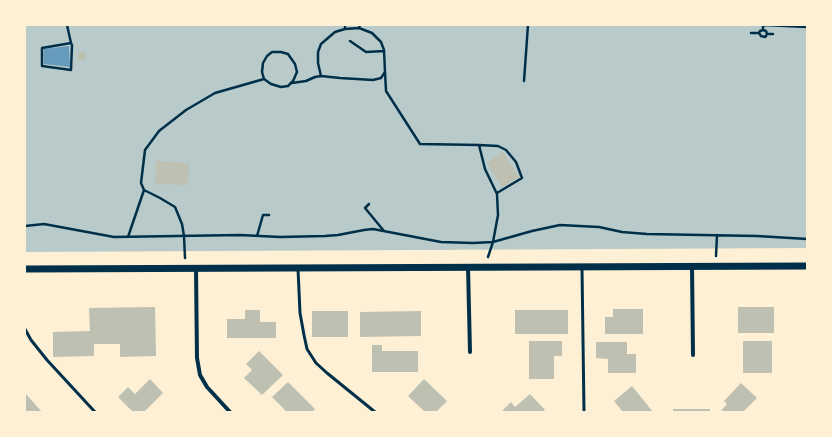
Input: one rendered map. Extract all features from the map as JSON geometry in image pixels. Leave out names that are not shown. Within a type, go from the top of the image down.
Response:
[{"type":"street","points":[[692,266],[693,355]]},
{"type":"street","points":[[25,269],[807,266]]},
{"type":"street","points":[[468,267],[470,352]]},
{"type":"street","points":[[196,269],[197,358],[200,375],[207,387],[230,412]]},
{"type":"lane","points":[[582,267],[584,412]]},
{"type":"lane","points":[[298,268],[300,313],[307,349],[316,363],[326,373],[375,412]]},
{"type":"lane","points":[[25,329],[31,340],[47,360],[95,412]]},
{"type":"path","points":[[67,25],[72,43],[72,70],[42,66],[42,48],[72,43]]},
{"type":"path","points":[[524,81],[528,25]]},
{"type":"path","points":[[759,33],[763,30],[764,25],[807,27]]},
{"type":"path","points":[[321,76],[318,63],[318,52],[321,44],[335,32],[360,27],[372,33],[380,42],[384,51],[386,92],[420,144],[498,146],[506,150],[516,162],[522,178],[497,193]]},
{"type":"path","points":[[763,30],[766,31],[767,34]]},
{"type":"path","points":[[751,33],[759,33],[762,36],[773,34]]},
{"type":"path","points":[[350,41],[366,52],[384,51]]},
{"type":"path","points":[[272,52],[288,54],[295,64],[297,72],[293,81],[288,86],[281,87],[264,79],[262,72],[263,63],[267,56],[272,52]]},
{"type":"path","points":[[291,83],[306,81],[321,76],[373,80],[381,78],[385,72]]},
{"type":"path","points":[[186,269],[182,224],[175,207],[144,190],[141,183],[145,150],[159,131],[186,110],[215,92],[264,79]]},
{"type":"path","points":[[479,145],[485,169],[497,193],[498,215],[486,267]]},
{"type":"path","points":[[128,237],[144,190]]},
{"type":"path","points":[[369,204],[365,208],[384,232]]},
{"type":"path","points":[[257,236],[263,215],[269,215]]},
{"type":"path","points":[[25,226],[44,224],[114,237],[240,235],[280,237],[325,236],[373,229],[441,242],[472,243],[493,242],[560,225],[647,234],[807,239]]},
{"type":"path","points":[[715,266],[717,235]]},
{"type":"shaded area","points":[[25,25],[807,25],[807,248],[25,252]]},
{"type":"water","points":[[69,46],[70,67],[44,64],[44,49]]},
{"type":"building","points":[[78,52],[86,52],[86,60],[78,60]]},
{"type":"building","points":[[503,152],[519,177],[502,188],[487,163]]},
{"type":"building","points":[[156,161],[189,163],[188,185],[155,184]]},
{"type":"building","points":[[155,307],[156,356],[120,357],[120,344],[94,344],[94,356],[53,357],[53,332],[90,331],[89,308]]},
{"type":"building","points":[[738,307],[774,307],[774,333],[738,333]]},
{"type":"building","points":[[613,309],[643,309],[643,334],[605,334],[605,317],[613,317]]},
{"type":"building","points":[[245,310],[260,310],[260,322],[276,322],[276,338],[227,338],[227,319],[245,319]]},
{"type":"building","points":[[515,310],[568,310],[568,334],[515,334]]},
{"type":"building","points":[[312,311],[348,311],[348,337],[312,337]]},
{"type":"building","points":[[421,311],[421,336],[360,337],[360,312]]},
{"type":"building","points":[[529,341],[562,341],[562,356],[554,356],[554,379],[529,379]]},
{"type":"building","points":[[743,341],[772,341],[772,373],[743,373]]},
{"type":"building","points":[[596,342],[627,342],[627,354],[636,354],[636,373],[608,373],[608,359],[596,358]]},
{"type":"building","points":[[372,345],[382,345],[382,351],[418,351],[418,372],[372,372]]},
{"type":"building","points":[[259,351],[283,375],[262,395],[244,378],[252,370],[246,364]]},
{"type":"building","points":[[150,379],[163,393],[144,412],[133,412],[118,397],[128,387],[135,394]]},
{"type":"building","points":[[424,379],[447,401],[436,412],[425,412],[408,396]]},
{"type":"building","points":[[288,382],[315,409],[312,412],[287,412],[272,397]]},
{"type":"building","points":[[741,383],[757,398],[743,412],[720,412],[727,404],[724,401]]},
{"type":"building","points":[[632,386],[653,412],[623,412],[614,401]]},
{"type":"building","points":[[25,393],[42,412],[25,412]]},
{"type":"building","points":[[530,394],[545,410],[543,412],[501,412],[511,402],[515,407]]},
{"type":"building","points":[[673,409],[710,409],[710,412],[673,412]]}]
